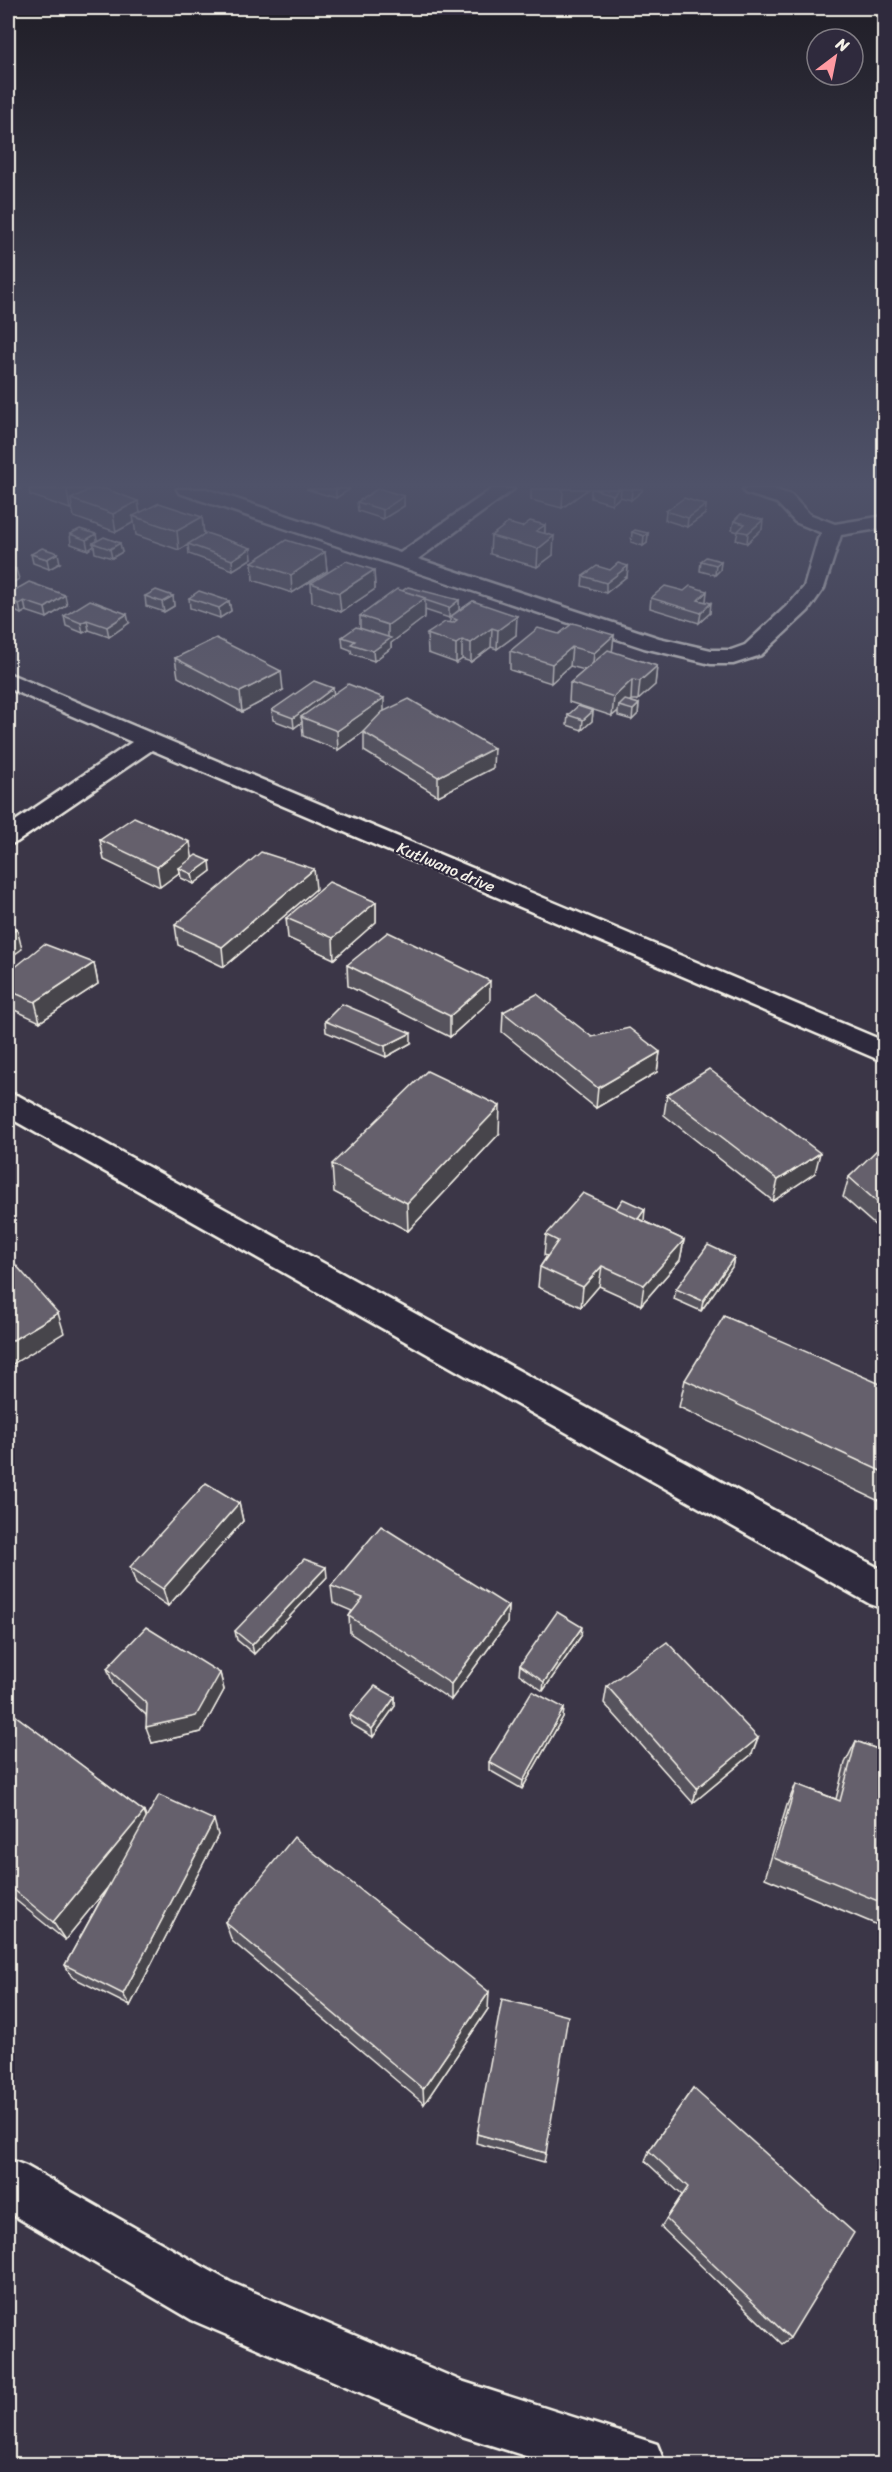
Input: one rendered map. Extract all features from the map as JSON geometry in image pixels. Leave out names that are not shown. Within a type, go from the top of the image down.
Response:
[{"type":"street","points":[[533,604],[652,644],[711,657],[733,657],[753,650],[801,604]]},
{"type":"street","name":"Kutlwano drive","points":[[8,680],[885,1053]]},
{"type":"street","points":[[8,837],[149,741]]},
{"type":"street","points":[[8,1104],[885,1592]]},
{"type":"street","points":[[8,2184],[211,2301],[459,2408],[637,2464]]},
{"type":"building","points":[[34,604],[51,604],[45,608]]},
{"type":"building","points":[[83,604],[102,604],[127,614],[107,627],[87,620],[81,623],[64,616]]},
{"type":"building","points":[[208,604],[224,604],[219,608]]},
{"type":"building","points":[[376,604],[416,604],[388,625],[360,616]]},
{"type":"building","points":[[438,604],[454,604],[449,608]]},
{"type":"building","points":[[468,604],[483,604],[517,616],[498,630],[492,628],[471,643],[462,640],[456,644],[427,634],[445,622],[453,623],[457,620],[450,617]]},
{"type":"building","points":[[672,604],[710,604],[701,613]]},
{"type":"building","points":[[573,623],[614,635],[594,653],[572,647],[552,664],[510,651],[538,628],[559,634]]},
{"type":"building","points":[[356,627],[391,638],[373,651],[351,644],[355,641],[342,637]]},
{"type":"building","points":[[216,638],[281,671],[240,692],[175,658]]},
{"type":"building","points":[[608,650],[657,666],[640,681],[632,680],[614,697],[570,683]]},
{"type":"building","points":[[314,681],[333,688],[293,718],[272,710]]},
{"type":"building","points":[[348,684],[384,698],[337,731],[301,717]]},
{"type":"building","points":[[409,699],[494,748],[438,777],[363,732],[382,712]]},
{"type":"building","points":[[625,700],[639,704],[633,710],[619,706]]},
{"type":"building","points":[[578,706],[593,711],[583,720],[568,715]]},
{"type":"building","points":[[134,817],[190,842],[157,867],[100,840]]},
{"type":"building","points":[[261,852],[314,869],[222,947],[175,925]]},
{"type":"building","points":[[196,855],[210,861],[192,874],[179,868]]},
{"type":"building","points":[[329,882],[376,902],[333,938],[286,918]]},
{"type":"building","points":[[8,924],[17,929],[8,935]]},
{"type":"building","points":[[388,932],[490,981],[450,1016],[347,965]]},
{"type":"building","points":[[44,944],[94,963],[35,1002],[8,990],[8,973]]},
{"type":"building","points":[[537,994],[592,1037],[629,1028],[660,1052],[598,1088],[503,1012]]},
{"type":"building","points":[[342,1004],[411,1033],[385,1046],[325,1021]]},
{"type":"building","points":[[709,1069],[820,1153],[778,1180],[667,1095]]},
{"type":"building","points":[[427,1071],[500,1106],[407,1203],[332,1164]]},
{"type":"building","points":[[882,1145],[885,1147],[885,1209],[849,1177]]},
{"type":"building","points":[[583,1193],[684,1240],[644,1285],[602,1266],[583,1287],[540,1267],[558,1241],[546,1235]]},
{"type":"building","points":[[623,1199],[645,1209],[638,1219],[616,1209]]},
{"type":"building","points":[[708,1245],[734,1257],[703,1301],[676,1289]]},
{"type":"building","points":[[8,1256],[58,1313],[8,1343]]},
{"type":"building","points":[[724,1316],[885,1386],[885,1473],[685,1380]]},
{"type":"building","points":[[206,1483],[239,1503],[163,1589],[130,1567]]},
{"type":"building","points":[[381,1526],[508,1606],[451,1684],[349,1616],[363,1598],[331,1586]]},
{"type":"building","points":[[304,1559],[326,1567],[252,1645],[235,1631]]},
{"type":"building","points":[[557,1612],[582,1627],[544,1682],[520,1665]]},
{"type":"building","points":[[146,1627],[220,1673],[196,1716],[146,1727],[147,1704],[107,1668]]},
{"type":"building","points":[[667,1642],[758,1738],[697,1788],[607,1686]]},
{"type":"building","points":[[375,1686],[395,1697],[372,1729],[350,1715]]},
{"type":"building","points":[[532,1691],[564,1708],[523,1781],[489,1762]]},
{"type":"building","points":[[8,1710],[144,1812],[53,1922],[8,1885]]},
{"type":"building","points":[[856,1741],[885,1752],[885,1904],[774,1858],[796,1784],[840,1801]]},
{"type":"building","points":[[159,1795],[214,1820],[123,1994],[65,1965]]},
{"type":"building","points":[[294,1837],[489,1992],[423,2089],[225,1922]]},
{"type":"building","points":[[502,1999],[568,2016],[546,2153],[477,2134]]},
{"type":"building","points":[[693,2088],[854,2233],[790,2338],[666,2219],[688,2187],[649,2151]]}]
